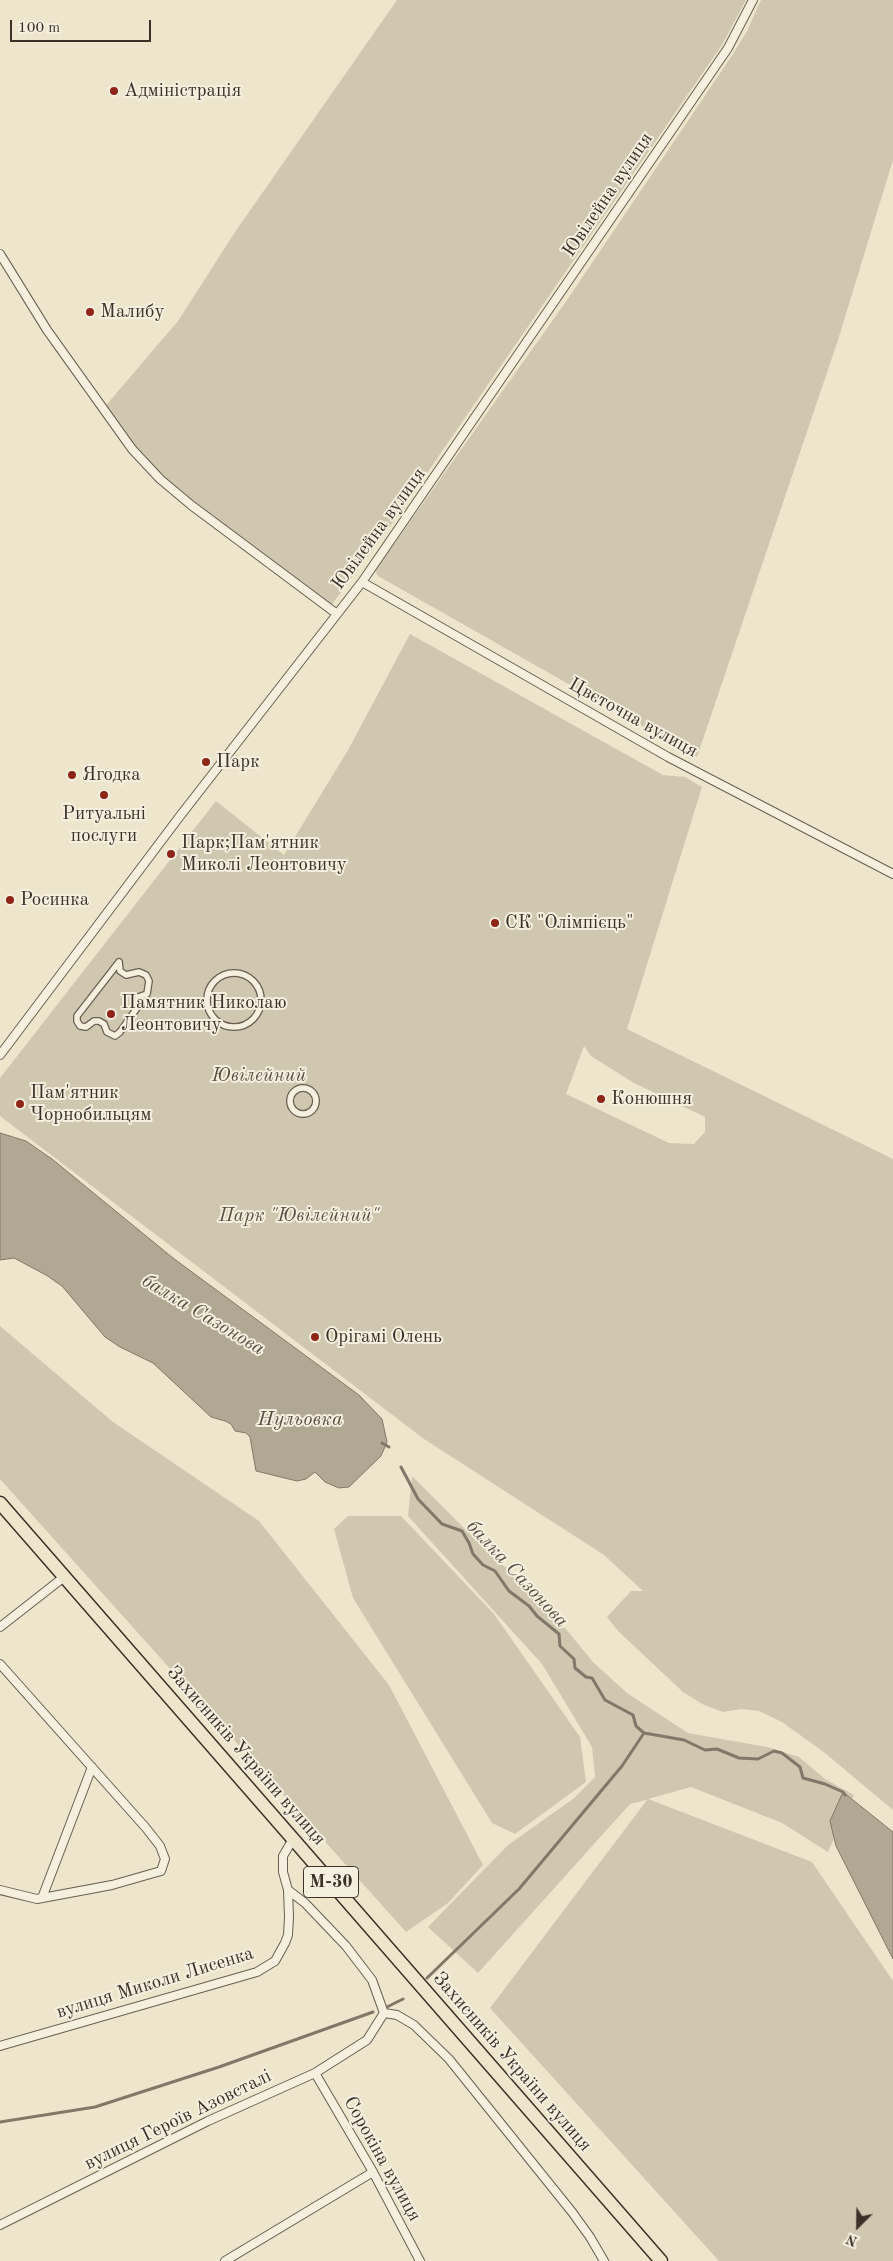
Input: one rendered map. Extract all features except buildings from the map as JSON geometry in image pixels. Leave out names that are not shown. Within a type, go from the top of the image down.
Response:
[{"type":"highway","name":"Захисників України вулиця","points":[[0,1503],[661,2261]]},
{"type":"street","name":"Ювілейна вулиця","points":[[0,1055],[180,816],[362,582],[728,48],[753,0]]},
{"type":"street","points":[[0,254],[47,330],[132,449],[160,479],[191,505],[337,614]]},
{"type":"street","name":"Цвєточна вулиця","points":[[362,582],[668,758],[893,874]]},
{"type":"street","points":[[119,962],[119,968],[123,974],[129,975],[142,972],[148,980],[147,994],[138,997],[137,1008],[117,1035],[109,1034],[104,1024],[100,1021],[86,1026],[78,1024],[77,1016],[119,962]]},
{"type":"street","points":[[234,972],[246,975],[256,983],[262,994],[262,1000],[256,1018],[246,1026],[234,1028],[222,1025],[212,1018],[207,1006],[207,994],[212,983],[222,975],[234,972]]},
{"type":"street","points":[[298,1089],[308,1089],[316,1097],[314,1108],[306,1114],[295,1111],[290,1102],[291,1097],[298,1089]]},
{"type":"street","points":[[0,1628],[64,1577]]},
{"type":"street","points":[[0,1664],[160,1846],[165,1859],[161,1871],[112,1885],[37,1899],[0,1890]]},
{"type":"street","points":[[42,1898],[92,1767]]},
{"type":"street","name":"вулиця Миколи Лисенка","points":[[0,2046],[257,1972],[275,1961],[288,1935],[288,1890],[282,1872],[283,1856],[293,1839]]},
{"type":"street","points":[[288,1890],[304,1903],[346,1946],[372,1980],[384,2013],[397,2015],[414,2026],[449,2059],[572,2212],[590,2236],[604,2261]]},
{"type":"street","name":"вулиця Героїв Азовсталі","points":[[0,2225],[208,2121],[315,2073],[367,2040],[384,2013]]},
{"type":"street","name":"Сорокіна вулиця","points":[[315,2073],[420,2261]]},
{"type":"street","points":[[225,2261],[372,2172]]},
{"type":"green space","points":[[397,0],[746,0],[722,45],[394,521],[330,607],[160,479],[102,410],[178,321],[235,232]]},
{"type":"green space","points":[[761,0],[893,0],[893,160],[838,340],[697,757],[378,576],[375,571],[567,300],[733,54],[747,31]]},
{"type":"green space","points":[[410,634],[663,775],[685,777],[702,787],[627,1029],[893,1159],[893,1810],[825,1753],[782,1722],[759,1711],[741,1709],[723,1712],[704,1705],[683,1692],[618,1631],[607,1617],[631,1591],[643,1591],[604,1555],[424,1439],[0,1116],[0,1078],[216,801],[284,855],[348,750]],"holes":[[[584,1046],[591,1056],[634,1083],[705,1117],[705,1132],[694,1144],[669,1143],[566,1094]]]},
{"type":"green space","points":[[0,1326],[113,1422],[259,1521],[389,1685],[483,1865],[448,1903],[406,1932],[0,1479]]},
{"type":"green space","points":[[412,1476],[495,1559],[546,1598],[565,1628],[593,1662],[627,1693],[688,1733],[767,1747],[799,1757],[825,1779],[854,1795],[828,1852],[782,1823],[691,1787],[648,1799],[812,1862],[893,1981],[893,2261],[719,2261],[490,2008],[647,1800],[630,1804],[478,1973],[428,1927],[508,1845],[573,1799],[595,1777],[592,1747],[542,1664],[408,1516]]},
{"type":"green space","points":[[348,1516],[401,1516],[494,1614],[580,1737],[586,1782],[515,1834],[492,1823],[353,1598],[334,1529]]},
{"type":"water","name":"Нульовка","points":[[0,1133],[26,1141],[52,1159],[173,1258],[359,1395],[382,1419],[387,1442],[381,1456],[349,1487],[339,1488],[325,1482],[315,1472],[306,1479],[297,1481],[256,1471],[250,1437],[246,1433],[235,1431],[231,1424],[211,1417],[153,1363],[120,1347],[105,1337],[62,1286],[14,1258],[0,1260]]},
{"type":"water","points":[[843,1792],[893,1832],[893,1959],[836,1846],[830,1821]]},
{"type":"waterway","name":"балка Сазонова","points":[[382,1443],[389,1447]]},
{"type":"waterway","name":"балка Сазонова","points":[[401,1467],[418,1499],[442,1524],[462,1531],[473,1554],[483,1565],[495,1571],[509,1591],[529,1606],[537,1616],[559,1634],[560,1646],[574,1659],[575,1668],[586,1677],[592,1678],[605,1700],[633,1715],[636,1726],[644,1733],[684,1740],[705,1750],[717,1749],[739,1758],[758,1759],[774,1751],[782,1753],[800,1767],[803,1778],[825,1784],[843,1792],[845,1795]]},
{"type":"waterway","points":[[427,1978],[519,1889],[622,1766],[644,1733]]},
{"type":"waterway","points":[[387,2007],[403,1999]]},
{"type":"waterway","points":[[0,2122],[95,2107],[219,2067],[373,2012]]},
{"type":"place","name":"Адміністрація","points":[[114,91]]},
{"type":"place","name":"Малибу","points":[[90,312]]},
{"type":"place","name":"Парк","points":[[206,762]]},
{"type":"place","name":"Ягодка","points":[[72,775]]},
{"type":"place","name":"Ритуальні послуги","points":[[104,795]]},
{"type":"place","name":"Парк;Пам'ятник Миколі Леонтовичу","points":[[171,854]]},
{"type":"place","name":"Росинка","points":[[10,900]]},
{"type":"place","name":"СК \"Олімпієць\"","points":[[495,923]]},
{"type":"place","name":"Памятник Николаю Леонтовичу","points":[[111,1014]]},
{"type":"place","name":"Конюшня","points":[[601,1099]]},
{"type":"place","name":"Пам'ятник Чорнобильцям","points":[[20,1104]]},
{"type":"place","name":"Орігамі Олень","points":[[315,1337]]},
{"type":"park label","name":"Ювілейний","points":[[259,1076]]},
{"type":"park label","name":"Парк \"Ювілейний\"","points":[[299,1216]]}]
